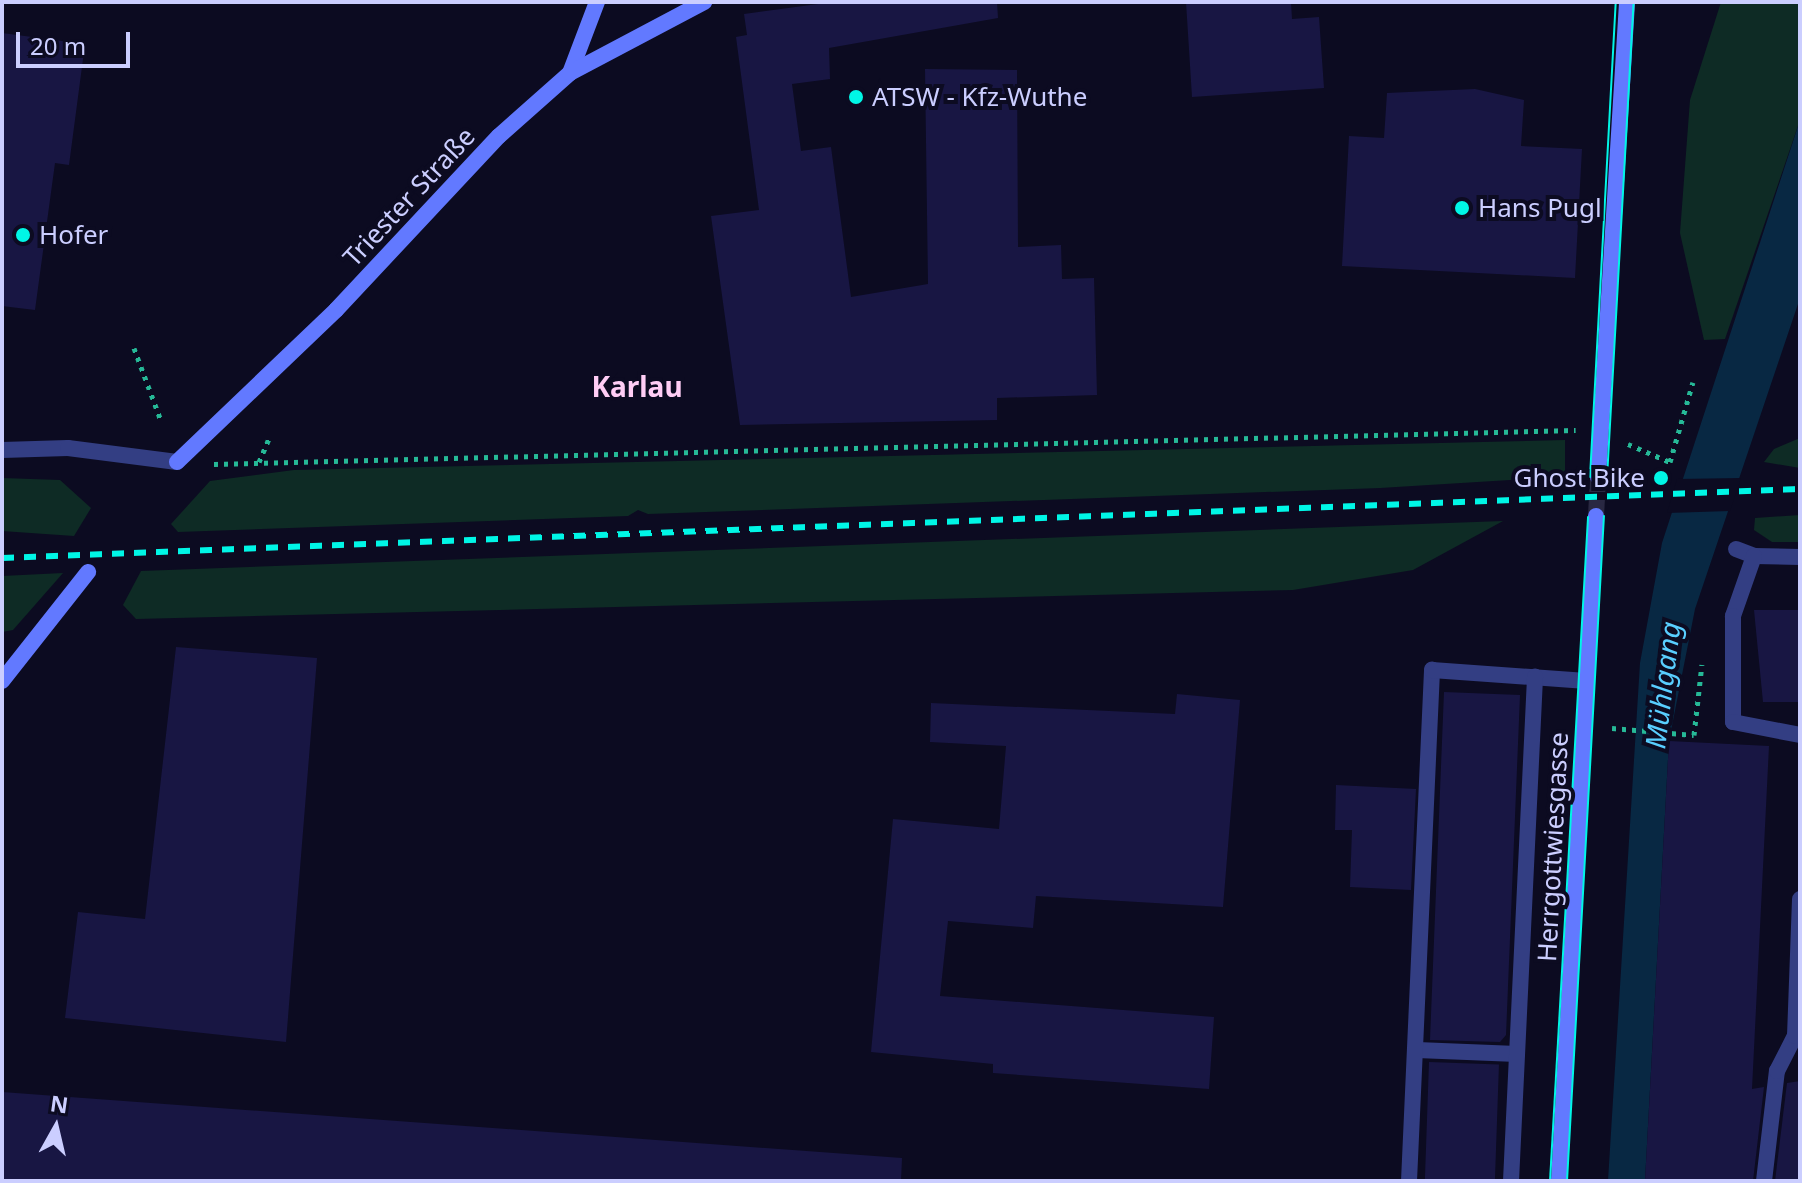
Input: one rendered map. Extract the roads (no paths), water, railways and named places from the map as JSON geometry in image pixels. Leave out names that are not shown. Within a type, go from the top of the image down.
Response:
[{"type":"main road","points":[[570,73],[597,2]]},
{"type":"main road","name":"Triester Straße","points":[[177,462],[336,310],[499,136],[570,73],[704,2]]},
{"type":"main road","points":[[1598,477],[1627,2]]},
{"type":"main road","name":"Herrgottwiesgasse","points":[[1559,1181],[1596,516]]},
{"type":"main road","points":[[2,681],[88,572]]},
{"type":"street","points":[[2,450],[68,448],[177,462]]},
{"type":"street","points":[[1736,549],[1754,556],[1800,557]]},
{"type":"street","points":[[1754,556],[1733,616],[1733,722],[1800,735]]},
{"type":"street","points":[[1409,1181],[1432,670],[1587,681]]},
{"type":"street","points":[[1511,1181],[1535,677]]},
{"type":"street","points":[[1764,1181],[1777,1071],[1795,1036],[1800,899]]},
{"type":"street","points":[[1417,1050],[1517,1054]]},
{"type":"water","name":"Mühlgang","points":[[1800,120],[1800,298],[1695,609],[1669,741],[1645,1181],[1608,1181],[1640,663],[1662,543]]},
{"type":"tunnel","points":[[1596,516],[1598,477]]},
{"type":"tram line","points":[[1590,477],[1616,2]]},
{"type":"tram line","points":[[1607,478],[1634,2]]},
{"type":"tram line","points":[[1567,1181],[1604,516]]},
{"type":"tram line","points":[[1550,1181],[1588,517]]},
{"type":"railway","points":[[2,558],[1800,489]]},
{"type":"place","name":"ATSW - Kfz-Wuthe","points":[[856,97]]},
{"type":"place","name":"Hans Pugl","points":[[1462,208]]},
{"type":"place","name":"Hofer","points":[[23,235]]},
{"type":"place","name":"Ghost Bike","points":[[1661,478]]},
{"type":"district","name":"Karlau","points":[[637,386]]}]
